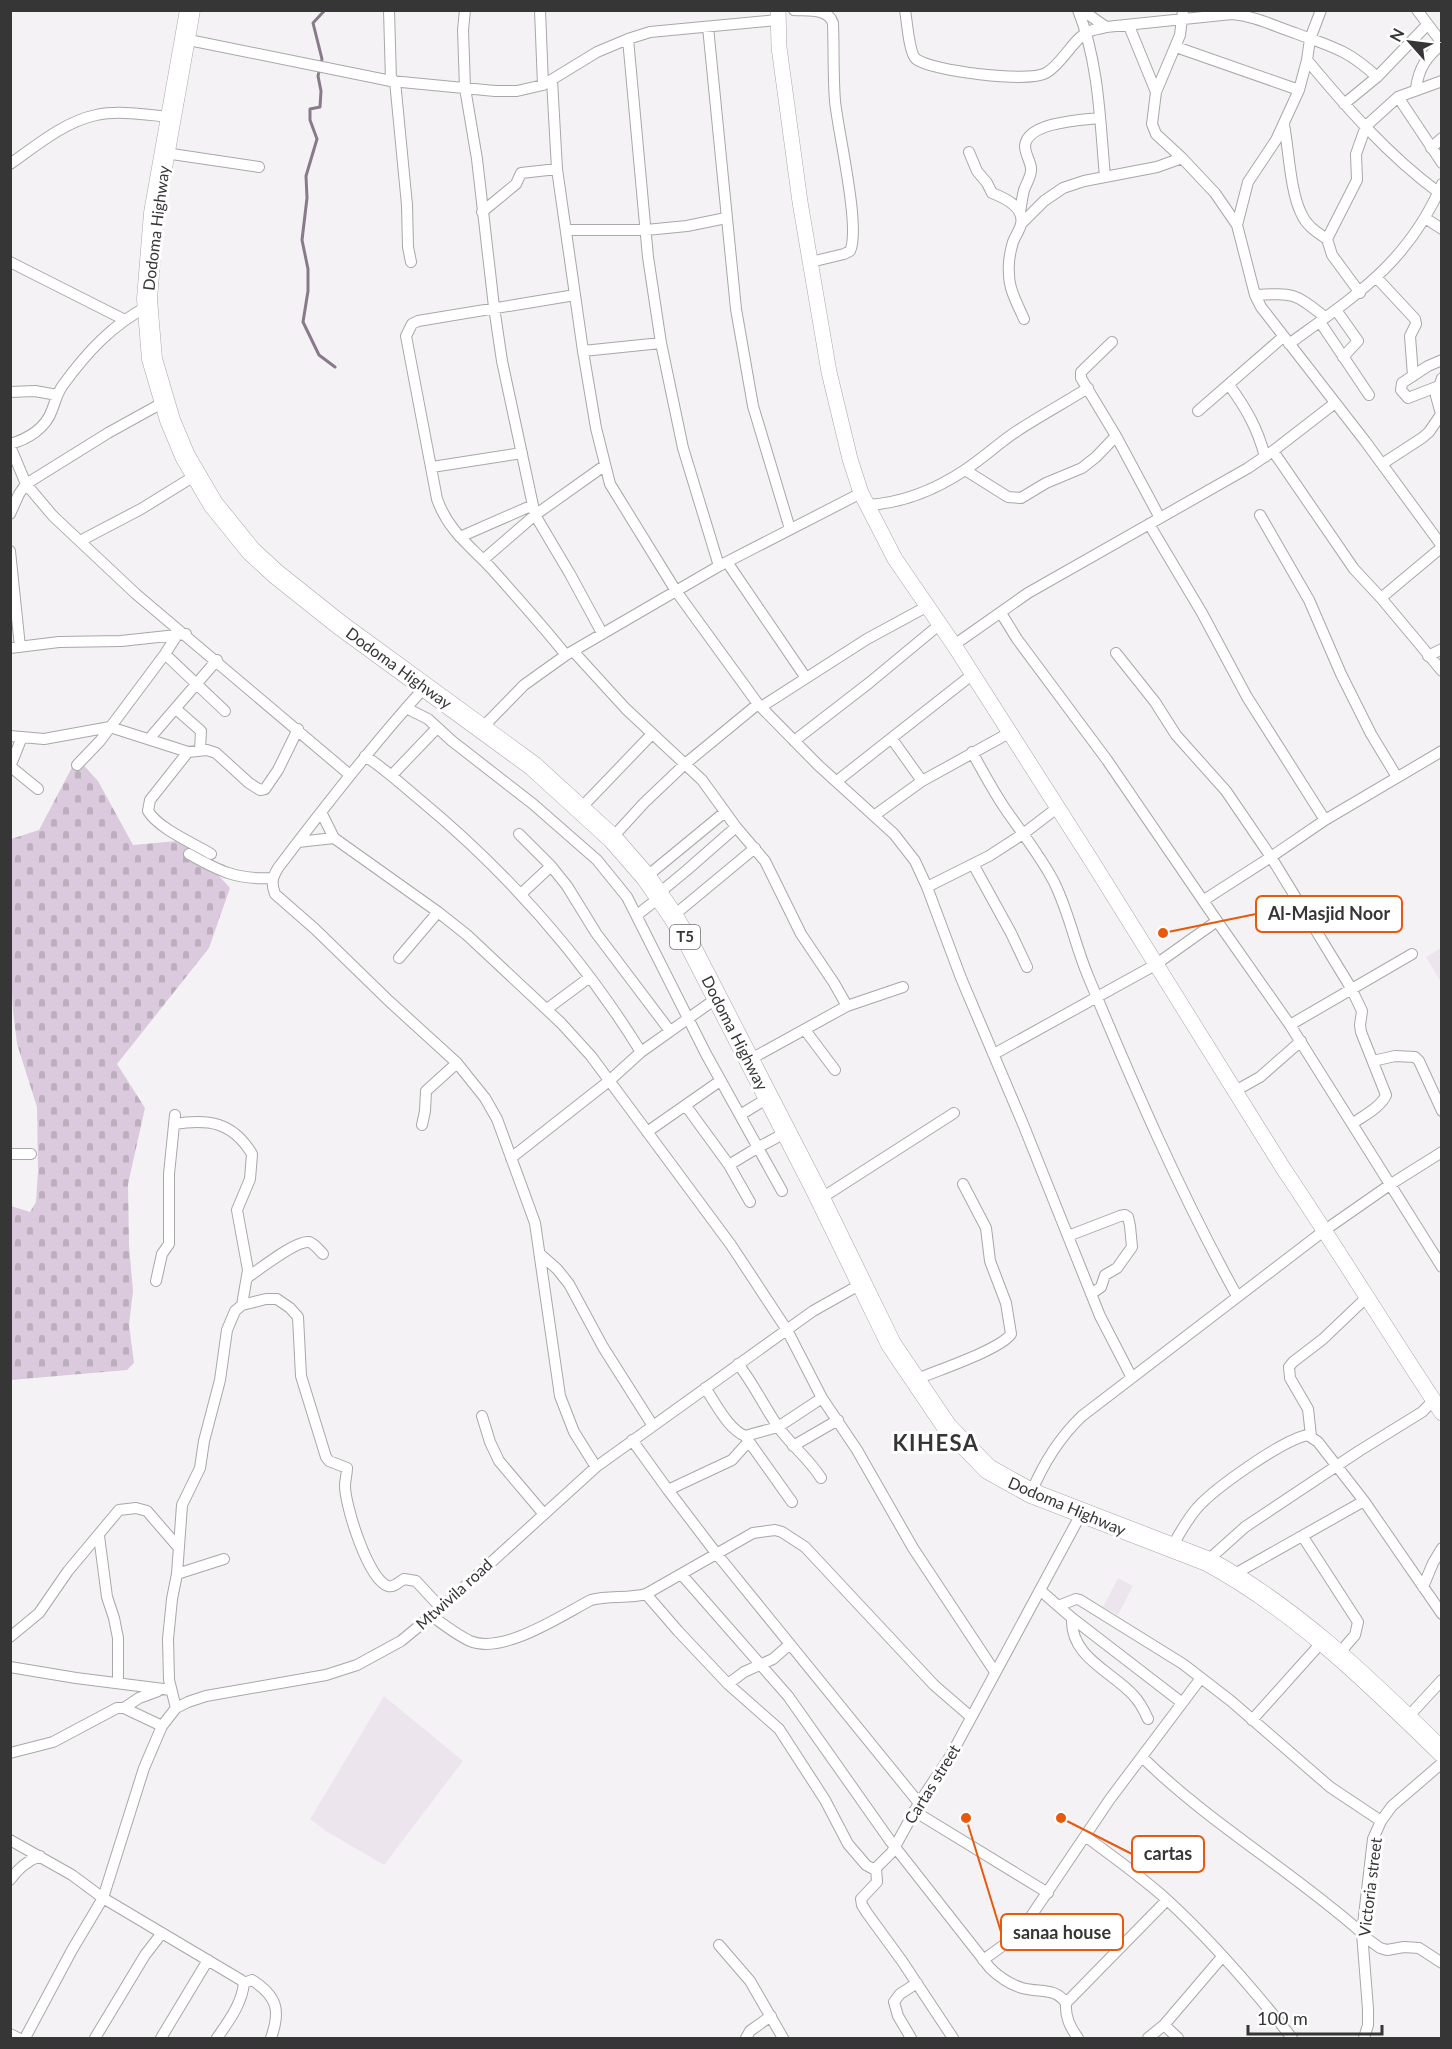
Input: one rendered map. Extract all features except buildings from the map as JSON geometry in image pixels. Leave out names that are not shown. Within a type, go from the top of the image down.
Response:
[{"type":"highway","name":"Dodoma Highway","points":[[190,10],[153,224],[148,306],[152,359],[164,402],[185,456],[213,504],[251,551],[276,574],[310,602],[533,766],[612,838],[646,877],[673,916],[717,998],[891,1344],[947,1427],[965,1447],[988,1469],[1030,1493],[1207,1561],[1233,1575],[1262,1594],[1322,1642],[1442,1752]]},
{"type":"street","points":[[389,10],[393,81],[411,262]]},
{"type":"street","points":[[465,10],[463,30],[465,88],[477,159],[494,307],[502,361],[534,510],[602,633]]},
{"type":"street","points":[[540,10],[557,169],[583,351],[609,484],[676,591],[760,705],[794,741],[894,834],[915,861],[1091,1294],[1131,1376]]},
{"type":"street","points":[[794,10],[824,13],[831,18],[833,24],[835,99],[847,171],[854,234],[850,251],[811,262]]},
{"type":"street","points":[[905,10],[912,52],[918,61],[991,76],[1021,78],[1044,74],[1053,68],[1086,32],[1106,27],[1130,26],[1184,13],[1247,13],[1341,50],[1358,59],[1377,77]]},
{"type":"street","points":[[1080,10],[1096,78],[1105,177]]},
{"type":"street","points":[[1080,10],[1106,27]]},
{"type":"street","points":[[1237,225],[1248,182],[1284,125],[1299,90],[1308,60],[1310,39],[1321,10]]},
{"type":"street","points":[[1416,88],[1425,59],[1442,44],[1417,10]]},
{"type":"street","points":[[1184,13],[1176,47],[1156,93],[1152,124],[1156,134],[1215,193],[1237,225],[1255,296],[1270,321],[1382,464],[1437,529],[1442,547],[1380,598]]},
{"type":"street","points":[[184,39],[393,81],[517,91],[548,82],[597,52],[650,32],[708,27],[778,15],[783,78],[800,202],[829,372],[850,459],[864,499],[895,559],[973,674],[1366,1298],[1439,1407],[1422,1412],[1245,1527],[1207,1561]]},
{"type":"street","points":[[1344,104],[1377,77],[1427,25]]},
{"type":"street","points":[[1130,26],[1156,93]]},
{"type":"street","points":[[708,27],[736,309],[753,406],[790,529]]},
{"type":"street","points":[[628,39],[648,257],[661,343],[683,448],[723,564],[806,678]]},
{"type":"street","points":[[1176,47],[1299,90]]},
{"type":"street","points":[[1198,411],[1286,340],[1323,320],[1360,293],[1400,254],[1425,218],[1440,188],[1398,161],[1344,104],[1308,60]]},
{"type":"street","points":[[1327,239],[1357,180],[1356,154],[1366,126],[1398,97],[1416,88],[1442,81]]},
{"type":"street","points":[[1398,97],[1442,163]]},
{"type":"street","points":[[10,164],[58,131],[96,115],[116,113],[171,117]]},
{"type":"street","points":[[1024,319],[1014,296],[1009,276],[1024,191],[1031,171],[1026,153],[1027,138],[1034,131],[1044,127],[1099,118]]},
{"type":"street","points":[[1284,125],[1295,196],[1301,213],[1307,224],[1327,239],[1332,255],[1360,293]]},
{"type":"street","points":[[1431,148],[1442,138]]},
{"type":"street","points":[[969,152],[977,171],[992,193],[1014,205],[1021,218]]},
{"type":"street","points":[[165,153],[259,167]]},
{"type":"street","points":[[1021,218],[1064,188],[1084,181],[1157,166],[1182,158]]},
{"type":"street","points":[[482,212],[513,187],[521,173],[557,169]]},
{"type":"street","points":[[566,230],[646,230],[687,226],[726,218]]},
{"type":"street","points":[[1425,218],[1442,229]]},
{"type":"street","points":[[10,261],[123,320]]},
{"type":"street","points":[[1376,277],[1415,319],[1416,324],[1410,336],[1413,376]]},
{"type":"street","points":[[1255,296],[1291,294],[1302,299],[1323,320],[1369,395]]},
{"type":"street","points":[[575,295],[418,321],[409,328],[406,336],[437,499],[442,514],[449,526],[570,653],[702,780],[736,827],[765,861],[801,934],[848,1006]]},
{"type":"street","points":[[148,306],[123,320],[97,344],[57,395],[52,410],[43,425],[27,437],[10,445],[26,484],[53,516],[136,594],[181,634],[217,660],[350,775]]},
{"type":"street","points":[[1336,310],[1358,341],[1344,357]]},
{"type":"street","points":[[1112,342],[1081,372],[1081,378],[1116,436],[1160,518]]},
{"type":"street","points":[[583,351],[661,343]]},
{"type":"street","points":[[1441,382],[1406,398],[1401,390],[1401,385],[1413,376],[1442,360]]},
{"type":"street","points":[[1382,464],[1429,432],[1441,413],[1436,400],[1441,382]]},
{"type":"street","points":[[1229,384],[1252,420],[1269,454],[1354,569],[1442,671]]},
{"type":"street","points":[[481,729],[524,685],[570,653],[723,564],[790,529],[864,499],[900,501],[916,496],[965,470],[1017,430],[1088,388]]},
{"type":"street","points":[[10,392],[35,391],[57,395]]},
{"type":"street","points":[[10,514],[26,484],[108,433],[164,402]]},
{"type":"street","points":[[954,645],[1028,594],[1269,454],[1335,403]]},
{"type":"street","points":[[965,470],[1008,497],[1021,498],[1046,483],[1082,468],[1116,436]]},
{"type":"street","points":[[432,467],[522,453]]},
{"type":"street","points":[[460,537],[534,510],[604,466]]},
{"type":"street","points":[[80,541],[150,504],[196,475]]},
{"type":"street","points":[[483,560],[534,510]]},
{"type":"street","points":[[1260,515],[1309,600],[1341,674],[1371,734],[1397,777]]},
{"type":"street","points":[[1149,524],[1202,613],[1247,697],[1324,820]]},
{"type":"street","points":[[10,551],[15,647],[59,642],[121,641],[181,634]]},
{"type":"street","points":[[612,838],[644,803],[686,764],[760,705],[886,627],[926,607]]},
{"type":"street","points":[[1001,613],[1017,639],[1107,760],[1290,1024],[1442,1267]]},
{"type":"street","points":[[794,741],[939,625]]},
{"type":"street","points":[[77,765],[92,751],[181,634]]},
{"type":"street","points":[[1428,656],[1442,649]]},
{"type":"street","points":[[1116,653],[1155,702],[1176,735],[1226,791],[1271,857],[1352,988],[1362,1011],[1361,1032],[1385,1090],[1385,1098],[1352,1124]]},
{"type":"street","points":[[165,654],[225,711]]},
{"type":"street","points":[[149,739],[217,660]]},
{"type":"street","points":[[837,781],[892,739],[934,702],[973,674]]},
{"type":"street","points":[[425,687],[365,756],[298,842],[272,878],[275,894],[457,1063],[485,1098],[497,1119],[535,1223],[560,1396],[574,1431],[596,1467]]},
{"type":"street","points":[[406,708],[417,712],[533,804],[597,860],[627,897],[720,1081],[782,1191]]},
{"type":"street","points":[[176,709],[201,730],[200,750]]},
{"type":"street","points":[[38,789],[10,767],[16,737],[45,738],[110,727],[188,752],[200,750],[216,753],[260,790],[265,789],[278,770],[298,729]]},
{"type":"street","points":[[392,775],[437,728]]},
{"type":"street","points":[[875,815],[922,781],[1009,733]]},
{"type":"street","points":[[580,809],[652,734]]},
{"type":"street","points":[[892,739],[922,781]]},
{"type":"street","points":[[1204,900],[1324,820],[1442,751]]},
{"type":"street","points":[[188,752],[150,800],[148,811],[163,825],[211,854]]},
{"type":"street","points":[[972,752],[1002,805],[1041,859],[1055,883],[1064,903],[1080,957],[1182,1191],[1237,1296]]},
{"type":"street","points":[[365,756],[392,775],[507,878],[590,977],[641,1052]]},
{"type":"street","points":[[927,887],[973,864],[1023,834],[1057,808]]},
{"type":"street","points":[[321,812],[334,838],[438,912],[501,965],[576,1038],[730,1245],[787,1330],[822,1398],[838,1420],[913,1548],[995,1672]]},
{"type":"street","points":[[646,877],[725,812]]},
{"type":"street","points":[[637,915],[736,827]]},
{"type":"street","points":[[519,834],[551,866],[582,908],[596,933],[670,1031]]},
{"type":"street","points":[[298,842],[334,838]]},
{"type":"street","points":[[673,916],[755,848]]},
{"type":"street","points":[[189,854],[229,875],[243,878],[272,878]]},
{"type":"street","points":[[973,864],[1027,967]]},
{"type":"street","points":[[521,894],[551,866]]},
{"type":"street","points":[[399,958],[438,912]]},
{"type":"street","points":[[994,1054],[1155,965],[1217,921]]},
{"type":"street","points":[[1290,1024],[1412,954]]},
{"type":"street","points":[[547,1009],[590,977]]},
{"type":"street","points":[[749,1060],[848,1006],[903,987]]},
{"type":"street","points":[[512,1158],[609,1081],[641,1052],[717,998]]},
{"type":"street","points":[[805,1030],[835,1070]]},
{"type":"street","points":[[1235,1091],[1260,1077],[1301,1041]]},
{"type":"street","points":[[1373,1061],[1395,1056],[1415,1057],[1442,1111]]},
{"type":"street","points":[[422,1125],[426,1091],[457,1063]]},
{"type":"street","points":[[647,1132],[720,1081]]},
{"type":"street","points":[[740,1115],[768,1098]]},
{"type":"street","points":[[686,1106],[729,1166],[750,1202]]},
{"type":"street","points":[[820,1199],[954,1113]]},
{"type":"street","points":[[156,1281],[162,1254],[169,1244],[169,1174],[174,1120],[200,1120],[217,1124],[236,1135],[252,1154],[250,1179],[237,1210],[248,1270],[242,1305]]},
{"type":"street","points":[[729,1166],[785,1133]]},
{"type":"street","points":[[1030,1493],[1046,1460],[1067,1431],[1082,1416],[1131,1376],[1325,1230],[1442,1152]]},
{"type":"street","points":[[10,1154],[31,1154]]},
{"type":"street","points":[[915,1380],[986,1350],[1005,1340],[1011,1334],[1006,1303],[990,1262],[986,1227],[963,1184]]},
{"type":"street","points":[[1068,1236],[1120,1216],[1125,1215],[1129,1220],[1133,1244],[1131,1250],[1117,1268],[1105,1275],[1101,1287],[1091,1294]]},
{"type":"street","points":[[248,1277],[297,1244],[309,1242],[323,1254]]},
{"type":"street","points":[[540,1254],[569,1284],[603,1347],[653,1426]]},
{"type":"street","name":"Mtwivila road","points":[[176,1708],[206,1696],[326,1675],[357,1665],[401,1641],[441,1608],[596,1467],[813,1311],[861,1284]]},
{"type":"street","points":[[1366,1298],[1323,1339],[1289,1367],[1290,1378],[1308,1409],[1311,1436],[1364,1501],[1442,1614]]},
{"type":"street","points":[[25,2038],[103,1898],[144,1768],[162,1726],[176,1708],[168,1690],[168,1639],[177,1574],[182,1505],[200,1468],[204,1441],[220,1380],[227,1330],[235,1311],[242,1305],[266,1299],[277,1299],[298,1317],[301,1376],[326,1457],[329,1461],[347,1468],[345,1487],[347,1500],[369,1565],[382,1583],[388,1587],[404,1579],[416,1581],[441,1608]]},
{"type":"street","points":[[738,1364],[752,1381],[778,1427],[793,1446],[812,1464],[821,1478]]},
{"type":"street","points":[[705,1388],[731,1424],[747,1439],[792,1502]]},
{"type":"street","points":[[668,1490],[732,1460],[747,1439],[778,1427],[822,1398]]},
{"type":"street","points":[[482,1416],[499,1461],[543,1513]]},
{"type":"street","points":[[793,1446],[838,1420]]},
{"type":"street","points":[[1172,1547],[1199,1506],[1222,1487],[1272,1452],[1304,1436],[1311,1436]]},
{"type":"street","points":[[632,1440],[668,1490],[916,1807],[1048,1893]]},
{"type":"street","points":[[1233,1575],[1364,1501]]},
{"type":"street","points":[[10,1636],[39,1613],[68,1572],[119,1510],[145,1509],[179,1548]]},
{"type":"street","name":"Cartas street","points":[[953,2038],[861,1903],[862,1897],[878,1881],[876,1867],[892,1852],[916,1807],[951,1755],[1081,1514]]},
{"type":"street","points":[[432,1616],[470,1641],[490,1645],[520,1636],[591,1600],[646,1594],[682,1575],[716,1552],[753,1533],[775,1530],[789,1535],[812,1555],[934,1685],[971,1717]]},
{"type":"street","points":[[99,1536],[106,1596],[118,1638],[118,1683]]},
{"type":"street","points":[[1303,1537],[1358,1622],[1355,1635],[1337,1656]]},
{"type":"street","points":[[1423,1587],[1430,1568],[1442,1548]]},
{"type":"street","points":[[177,1574],[224,1559]]},
{"type":"street","points":[[682,1575],[799,1710],[857,1796],[983,1960],[1005,1981],[1023,1988],[1056,1993],[1066,2003]]},
{"type":"street","points":[[1041,1591],[1072,1618],[1181,1702]]},
{"type":"street","points":[[646,1594],[728,1684],[780,1729],[825,1800],[848,1844],[866,1865],[875,1870]]},
{"type":"street","points":[[1058,1606],[1076,1599],[1080,1600],[1183,1664],[1330,1786],[1381,1821]]},
{"type":"street","points":[[1072,1618],[1073,1632],[1083,1651],[1090,1660],[1132,1694],[1148,1719]]},
{"type":"street","points":[[1252,1720],[1322,1642]]},
{"type":"street","points":[[728,1684],[744,1672],[773,1659],[790,1644]]},
{"type":"street","points":[[10,1667],[168,1690]]},
{"type":"street","points":[[983,1960],[1019,1934],[1085,1836],[1181,1702],[1201,1678]]},
{"type":"street","points":[[1407,1718],[1442,1680]]},
{"type":"street","points":[[124,1708],[139,1698],[168,1690]]},
{"type":"street","points":[[10,1753],[53,1742],[117,1708],[124,1708],[162,1726]]},
{"type":"street","points":[[1142,1757],[1196,1806],[1341,1915],[1376,1946],[1387,1950],[1404,1947],[1419,1948],[1442,1963]]},
{"type":"street","name":"Victoria street","points":[[1364,2038],[1368,2025],[1368,2009],[1362,1934],[1370,1881],[1371,1850],[1381,1821],[1392,1806],[1442,1763]]},
{"type":"street","points":[[1085,1836],[1136,1873],[1167,1900],[1222,1957],[1292,2038]]},
{"type":"street","points":[[10,1840],[72,1875],[103,1898],[236,1976],[244,1983],[244,1989],[232,2015],[217,2038]]},
{"type":"street","points":[[10,1880],[28,1861],[40,1856]]},
{"type":"street","points":[[1078,2038],[1070,2028],[1066,2017],[1066,2003],[1167,1900]]},
{"type":"street","points":[[95,2038],[146,1954],[162,1933]]},
{"type":"street","points":[[719,1945],[750,1981],[783,2038]]},
{"type":"street","points":[[1148,2038],[1164,2025],[1222,1957]]},
{"type":"street","points":[[161,2038],[208,1960]]},
{"type":"street","points":[[244,1983],[252,1980],[266,1989],[273,1997],[276,2024],[271,2038]]},
{"type":"street","points":[[911,2038],[898,2016],[894,2002],[900,1994],[917,1983]]},
{"type":"street","points":[[747,2038],[750,2031],[771,2016]]},
{"type":"street","points":[[1164,2025],[1178,2038]]},
{"type":"street","points":[[10,2034],[18,2038]]},
{"type":"shaded area","points":[[1441,948],[1441,982],[1426,957]]},
{"type":"shaded area","points":[[1118,1578],[1133,1586],[1118,1615],[1103,1607]]},
{"type":"shaded area","points":[[384,1696],[463,1761],[384,1865],[310,1819]]},
{"type":"green space","points":[[77,758],[98,781],[133,845],[177,841],[199,854],[230,888],[209,948],[117,1064],[145,1108],[128,1184],[129,1245],[133,1291],[129,1325],[134,1363],[127,1370],[11,1380],[11,1206],[30,1212],[36,1202],[38,1171],[37,1107],[17,1044],[13,1010],[11,839],[39,830]]},
{"type":"waterway","points":[[325,10],[313,23],[322,59],[318,76],[321,91],[320,107],[310,109],[310,120],[317,139],[306,176],[307,198],[302,240],[308,269],[308,291],[303,322],[319,355],[335,367]]},
{"type":"place","name":"Al-Masjid Noor","points":[[1163,933]]},
{"type":"place","name":"sanaa house","points":[[966,1818]]},
{"type":"place","name":"cartas","points":[[1061,1818]]},
{"type":"district","name":"KIHESA","points":[[936,1443]]}]
